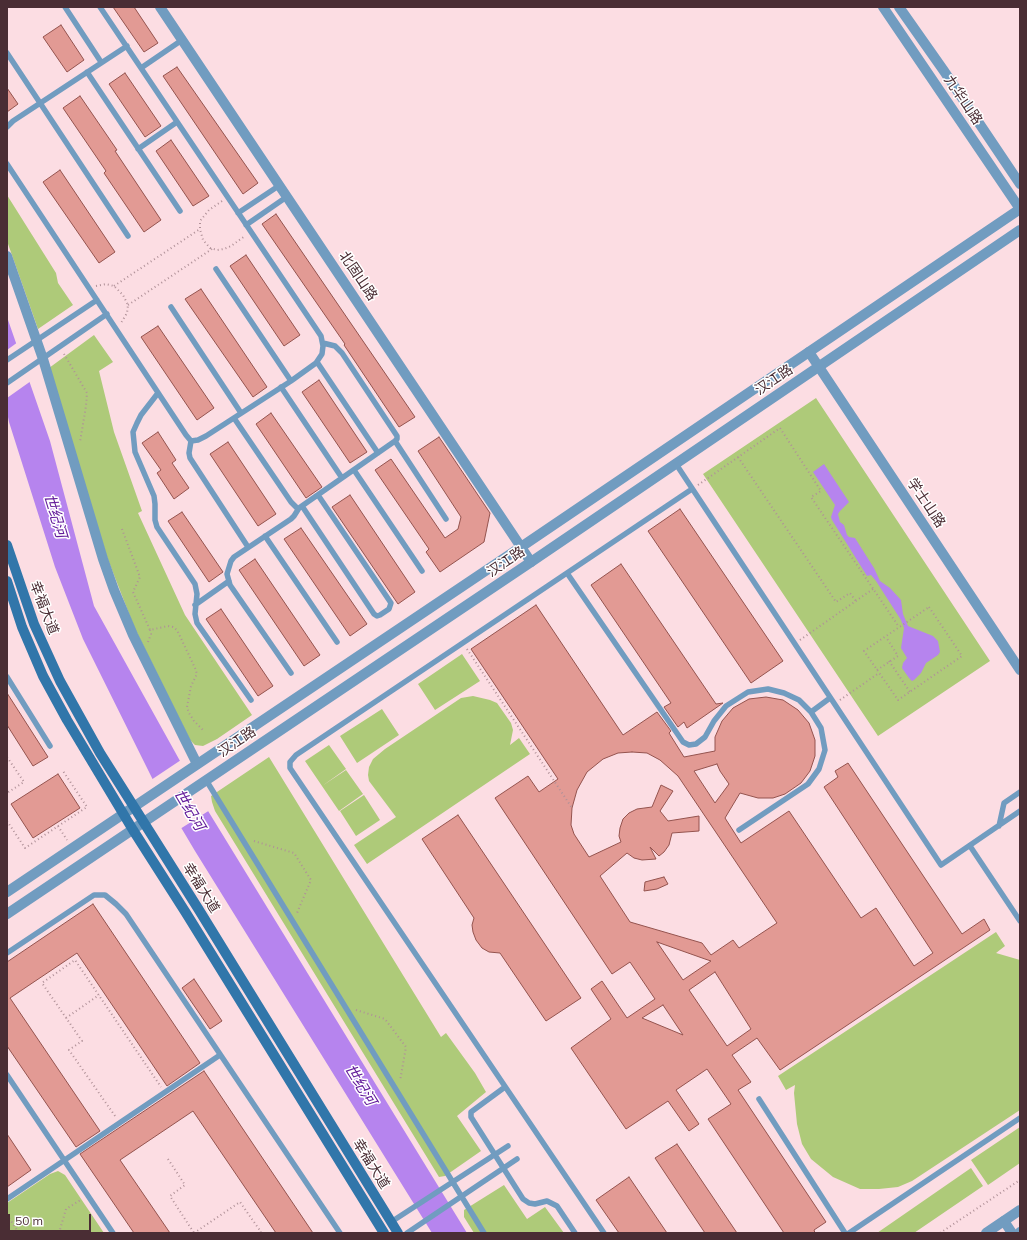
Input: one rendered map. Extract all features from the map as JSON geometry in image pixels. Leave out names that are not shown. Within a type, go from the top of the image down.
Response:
[{"type":"main road","name":"幸福大道","points":[[7,545],[34,624],[60,681],[100,753],[200,910],[398,1233]]},
{"type":"main road","name":"幸福大道","points":[[7,581],[22,627],[43,676],[67,720],[133,830],[384,1233]]},
{"type":"street","name":"北固山路","points":[[160,7],[288,196],[531,562]]},
{"type":"street","name":"九华山路","points":[[883,7],[1020,209]]},
{"type":"street","name":"九华山路","points":[[899,7],[1020,184]]},
{"type":"street","name":"汉江路","points":[[7,892],[521,547],[1020,209]]},
{"type":"street","name":"汉江路","points":[[7,914],[531,562],[1020,230]]},
{"type":"street","points":[[7,256],[43,359],[100,551],[114,590],[133,635],[194,766]]},
{"type":"street","name":"学士山路","points":[[809,352],[1020,670]]},
{"type":"street","points":[[986,1233],[1020,1210]]},
{"type":"street","points":[[1004,1221],[1012,1233]]},
{"type":"lane","points":[[65,7],[102,62]]},
{"type":"lane","points":[[100,7],[321,336],[323,343],[322,354],[317,362],[291,381],[206,436],[198,440],[191,441]]},
{"type":"lane","points":[[141,68],[182,40]]},
{"type":"lane","points":[[7,127],[13,121],[127,46]]},
{"type":"lane","points":[[7,53],[128,236]]},
{"type":"lane","points":[[87,72],[180,211]]},
{"type":"lane","points":[[138,149],[177,122]]},
{"type":"lane","points":[[7,164],[186,436],[191,441]]},
{"type":"lane","points":[[238,213],[280,185]]},
{"type":"lane","points":[[246,225],[288,196]]},
{"type":"lane","points":[[216,269],[291,381]]},
{"type":"lane","points":[[7,360],[97,300]]},
{"type":"lane","points":[[171,307],[241,413]]},
{"type":"lane","points":[[7,383],[107,314]]},
{"type":"lane","points":[[291,673],[228,581],[227,574],[231,561],[248,547],[294,516],[301,507],[397,439],[397,436],[342,353],[334,346],[323,343]]},
{"type":"lane","points":[[317,362],[378,453]]},
{"type":"lane","points":[[281,387],[342,478]]},
{"type":"lane","points":[[158,393],[136,422],[133,432],[134,448],[154,496],[155,520],[157,526],[195,584],[197,594],[195,614],[197,623],[251,700]]},
{"type":"lane","points":[[234,418],[294,506],[301,507],[374,614],[377,616],[380,615],[389,608],[391,603],[318,495]]},
{"type":"lane","points":[[191,441],[189,453],[190,458],[248,547]]},
{"type":"lane","points":[[395,441],[446,519]]},
{"type":"lane","points":[[676,464],[941,865],[1020,811]]},
{"type":"lane","points":[[354,470],[422,571]]},
{"type":"lane","points":[[604,1233],[290,768],[290,762],[296,756],[692,489]]},
{"type":"lane","points":[[265,536],[336,642]]},
{"type":"lane","points":[[567,573],[683,742],[689,745],[696,744],[704,737],[726,706],[748,692],[768,689],[784,693],[799,700],[811,712],[821,728],[825,750],[819,769],[808,784],[739,830]]},
{"type":"lane","points":[[195,604],[228,581]]},
{"type":"lane","points":[[7,677],[50,746]]},
{"type":"lane","points":[[811,712],[830,698]]},
{"type":"lane","points":[[203,782],[484,1233]]},
{"type":"lane","points":[[999,826],[1004,803],[1020,792]]},
{"type":"lane","points":[[970,846],[1020,921]]},
{"type":"lane","points":[[7,953],[94,895],[104,895],[116,904],[126,914],[340,1233]]},
{"type":"lane","points":[[7,1199],[220,1055]]},
{"type":"lane","points":[[7,1075],[113,1233]]},
{"type":"lane","points":[[505,1087],[471,1112],[471,1117],[523,1199],[529,1203],[535,1204],[547,1201],[557,1206],[575,1233]]},
{"type":"lane","points":[[759,1099],[845,1233]]},
{"type":"lane","points":[[849,1233],[1020,1118]]},
{"type":"lane","points":[[390,1222],[508,1146]]},
{"type":"lane","points":[[407,1233],[517,1159]]},
{"type":"path","points":[[228,197],[204,215],[200,221],[200,230],[203,240],[212,249],[224,249],[251,232]]},
{"type":"path","points":[[114,286],[200,230]]},
{"type":"path","points":[[128,306],[212,249]]},
{"type":"path","points":[[89,287],[106,284],[114,286],[123,295],[128,306],[127,313],[116,329]]},
{"type":"path","points":[[60,347],[87,393],[80,442],[81,448]]},
{"type":"path","points":[[692,489],[780,428],[821,491],[811,497],[899,627]]},
{"type":"path","points":[[738,456],[836,602],[850,592],[856,601]]},
{"type":"path","points":[[122,529],[140,577],[133,592],[150,630],[168,626],[177,630],[195,668],[197,674],[191,686],[187,706],[194,721],[203,730]]},
{"type":"path","points":[[794,644],[873,589]]},
{"type":"path","points":[[929,607],[962,656],[898,700],[864,651],[899,627],[929,607]]},
{"type":"path","points":[[877,670],[898,656],[886,636]]},
{"type":"path","points":[[463,643],[572,808]]},
{"type":"path","points":[[889,662],[910,692]]},
{"type":"path","points":[[834,704],[879,673]]},
{"type":"path","points":[[7,757],[24,782],[7,793]]},
{"type":"path","points":[[7,821],[25,848],[87,807],[63,771]]},
{"type":"path","points":[[58,826],[72,848]]},
{"type":"path","points":[[250,835],[254,842],[294,853],[311,880],[296,915]]},
{"type":"path","points":[[119,1123],[69,1050],[82,1041],[42,983],[75,960],[165,1092]]},
{"type":"path","points":[[66,1018],[99,995]]},
{"type":"path","points":[[353,1004],[357,1010],[385,1019],[406,1048],[400,1086]]},
{"type":"path","points":[[168,1159],[185,1185],[170,1196],[194,1233],[240,1202],[261,1232],[260,1233]]},
{"type":"path","points":[[940,1233],[1020,1180]]},
{"type":"path","points":[[60,1233],[66,1209],[88,1195]]},
{"type":"path","points":[[7,1215],[19,1233]]},
{"type":"green space","points":[[7,195],[56,273],[58,283],[73,305],[38,329],[7,241]]},
{"type":"green space","points":[[94,335],[113,362],[99,371],[114,432],[142,511],[138,513],[185,615],[252,715],[217,739],[203,746],[195,745],[190,740],[135,629],[107,557],[49,368]]},
{"type":"green space","points":[[816,398],[990,661],[878,736],[703,474]]},
{"type":"green space","points":[[462,654],[480,681],[435,710],[418,684]]},
{"type":"green space","points":[[473,696],[497,703],[511,723],[513,730],[510,745],[519,738],[530,754],[367,864],[354,845],[396,817],[369,781],[369,767],[373,759],[385,749],[461,698]]},
{"type":"green space","points":[[382,709],[399,735],[357,763],[340,736]]},
{"type":"green space","points":[[329,745],[346,769],[322,786],[305,761]]},
{"type":"green space","points":[[269,757],[441,1037],[446,1033],[475,1073],[486,1092],[457,1116],[481,1151],[445,1176],[439,1177],[215,811],[211,796]]},
{"type":"green space","points":[[346,770],[363,794],[339,811],[322,786]]},
{"type":"green space","points":[[364,795],[380,820],[356,836],[340,811]]},
{"type":"green space","points":[[996,932],[1005,946],[996,953],[1020,960],[1020,1110],[912,1181],[898,1187],[860,1189],[833,1177],[811,1159],[802,1144],[797,1124],[794,1093],[795,1085],[786,1090],[778,1076]]},
{"type":"green space","points":[[1020,1127],[1020,1163],[988,1185],[971,1160]]},
{"type":"green space","points":[[971,1168],[983,1186],[914,1233],[877,1233]]},
{"type":"green space","points":[[58,1171],[65,1175],[104,1233],[7,1233],[7,1203],[50,1174]]},
{"type":"green space","points":[[504,1185],[527,1219],[545,1207],[564,1233],[474,1233],[464,1217],[464,1210]]},
{"type":"water","name":"世纪河","points":[[7,317],[50,441],[94,606],[205,806],[467,1233],[432,1233],[195,851],[154,782],[83,639],[55,567],[9,422],[7,412]]},
{"type":"water","points":[[824,464],[849,502],[838,514],[840,522],[844,525],[847,535],[855,538],[874,568],[880,581],[890,588],[901,600],[903,614],[908,626],[933,636],[938,641],[940,652],[926,663],[921,673],[912,681],[902,668],[903,663],[907,658],[901,648],[904,628],[901,620],[876,581],[871,575],[867,576],[832,520],[831,517],[835,505],[813,472]]},
{"type":"pier","points":[[18,342],[31,381],[7,398],[7,350]]},
{"type":"pier","points":[[181,760],[210,810],[180,829],[151,780]]},
{"type":"building","points":[[113,7],[134,7],[158,43],[144,52]]},
{"type":"building","points":[[61,25],[84,60],[67,72],[43,37]]},
{"type":"building","points":[[177,67],[258,183],[243,194],[163,76]]},
{"type":"building","points":[[125,73],[161,126],[145,137],[109,84]]},
{"type":"building","points":[[7,88],[18,104],[7,112]]},
{"type":"building","points":[[80,96],[117,150],[115,151],[161,220],[144,232],[104,173],[106,171],[63,108]]},
{"type":"building","points":[[171,140],[209,196],[193,206],[156,151]]},
{"type":"building","points":[[60,170],[115,252],[99,263],[43,182]]},
{"type":"building","points":[[276,214],[415,417],[399,427],[344,345],[345,344],[262,224]]},
{"type":"building","points":[[246,255],[300,335],[284,346],[230,266]]},
{"type":"building","points":[[201,289],[267,387],[253,397],[185,299]]},
{"type":"building","points":[[158,326],[214,408],[197,420],[141,337]]},
{"type":"building","points":[[319,380],[367,452],[350,463],[302,392]]},
{"type":"building","points":[[271,413],[322,487],[306,498],[256,424]]},
{"type":"building","points":[[158,432],[176,460],[172,463],[189,488],[174,499],[157,473],[161,470],[142,443]]},
{"type":"building","points":[[439,437],[490,513],[484,542],[440,572],[426,552],[429,549],[375,470],[391,459],[445,538],[458,529],[461,517],[418,451]]},
{"type":"building","points":[[228,442],[276,514],[258,526],[210,454]]},
{"type":"building","points":[[350,495],[415,592],[398,604],[332,507]]},
{"type":"building","points":[[680,509],[783,661],[751,683],[648,531]]},
{"type":"building","points":[[182,512],[223,572],[209,582],[168,521]]},
{"type":"building","points":[[301,528],[367,624],[350,636],[284,539]]},
{"type":"building","points":[[255,559],[320,655],[304,666],[239,570]]},
{"type":"building","points":[[621,564],[716,704],[723,703],[687,728],[684,722],[678,727],[664,707],[671,703],[591,585]]},
{"type":"building","points":[[536,605],[623,735],[657,712],[671,731],[669,733],[684,757],[715,751],[715,737],[722,721],[733,708],[749,699],[766,697],[783,700],[798,710],[809,723],[815,740],[815,756],[810,771],[801,783],[785,794],[773,798],[758,798],[740,793],[725,818],[741,843],[789,811],[861,918],[876,908],[914,966],[933,953],[824,787],[838,777],[835,771],[848,763],[962,934],[984,919],[990,930],[780,1070],[757,1038],[732,1055],[751,1082],[738,1090],[826,1222],[814,1230],[815,1233],[784,1233],[708,1119],[731,1104],[707,1069],[676,1090],[699,1124],[689,1131],[668,1101],[626,1129],[571,1048],[611,1019],[591,989],[602,981],[627,1018],[655,999],[630,962],[612,974],[495,798],[528,776],[539,792],[558,779],[471,649]],"holes":[[[618,753],[647,753],[660,760],[678,776],[777,923],[739,948],[733,940],[711,955],[702,943],[630,922],[600,876],[627,853],[634,858],[642,860],[656,859],[650,847],[659,856],[669,845],[672,833],[699,831],[699,816],[668,821],[660,811],[673,791],[661,785],[652,807],[637,809],[629,813],[623,819],[619,836],[621,842],[589,857],[574,834],[571,825],[572,808],[577,790],[587,772],[603,759]],[[717,764],[729,784],[715,803],[694,771]],[[657,942],[711,961],[683,980]],[[715,972],[751,1029],[727,1046],[689,990]],[[663,1005],[683,1035],[642,1018]]]},
{"type":"building","points":[[221,609],[273,686],[258,696],[206,619]]},
{"type":"building","points":[[7,693],[48,757],[33,766],[7,725]]},
{"type":"building","points":[[58,774],[80,808],[33,838],[11,804]]},
{"type":"building","points":[[458,815],[581,998],[546,1021],[500,953],[489,952],[482,948],[476,940],[472,925],[474,918],[422,839]]},
{"type":"building","points":[[664,877],[668,884],[657,889],[644,891],[645,882]]},
{"type":"building","points":[[93,904],[200,1063],[167,1086],[77,953],[10,998],[100,1131],[76,1147],[7,1046],[7,962]]},
{"type":"building","points":[[194,979],[222,1021],[210,1029],[182,988]]},
{"type":"building","points":[[204,1071],[313,1233],[276,1233],[193,1111],[120,1160],[170,1233],[134,1233],[80,1154]]},
{"type":"building","points":[[7,1134],[31,1170],[7,1187]]},
{"type":"building","points":[[677,1144],[737,1233],[705,1233],[655,1158]]},
{"type":"building","points":[[629,1177],[667,1233],[619,1233],[596,1200]]}]
